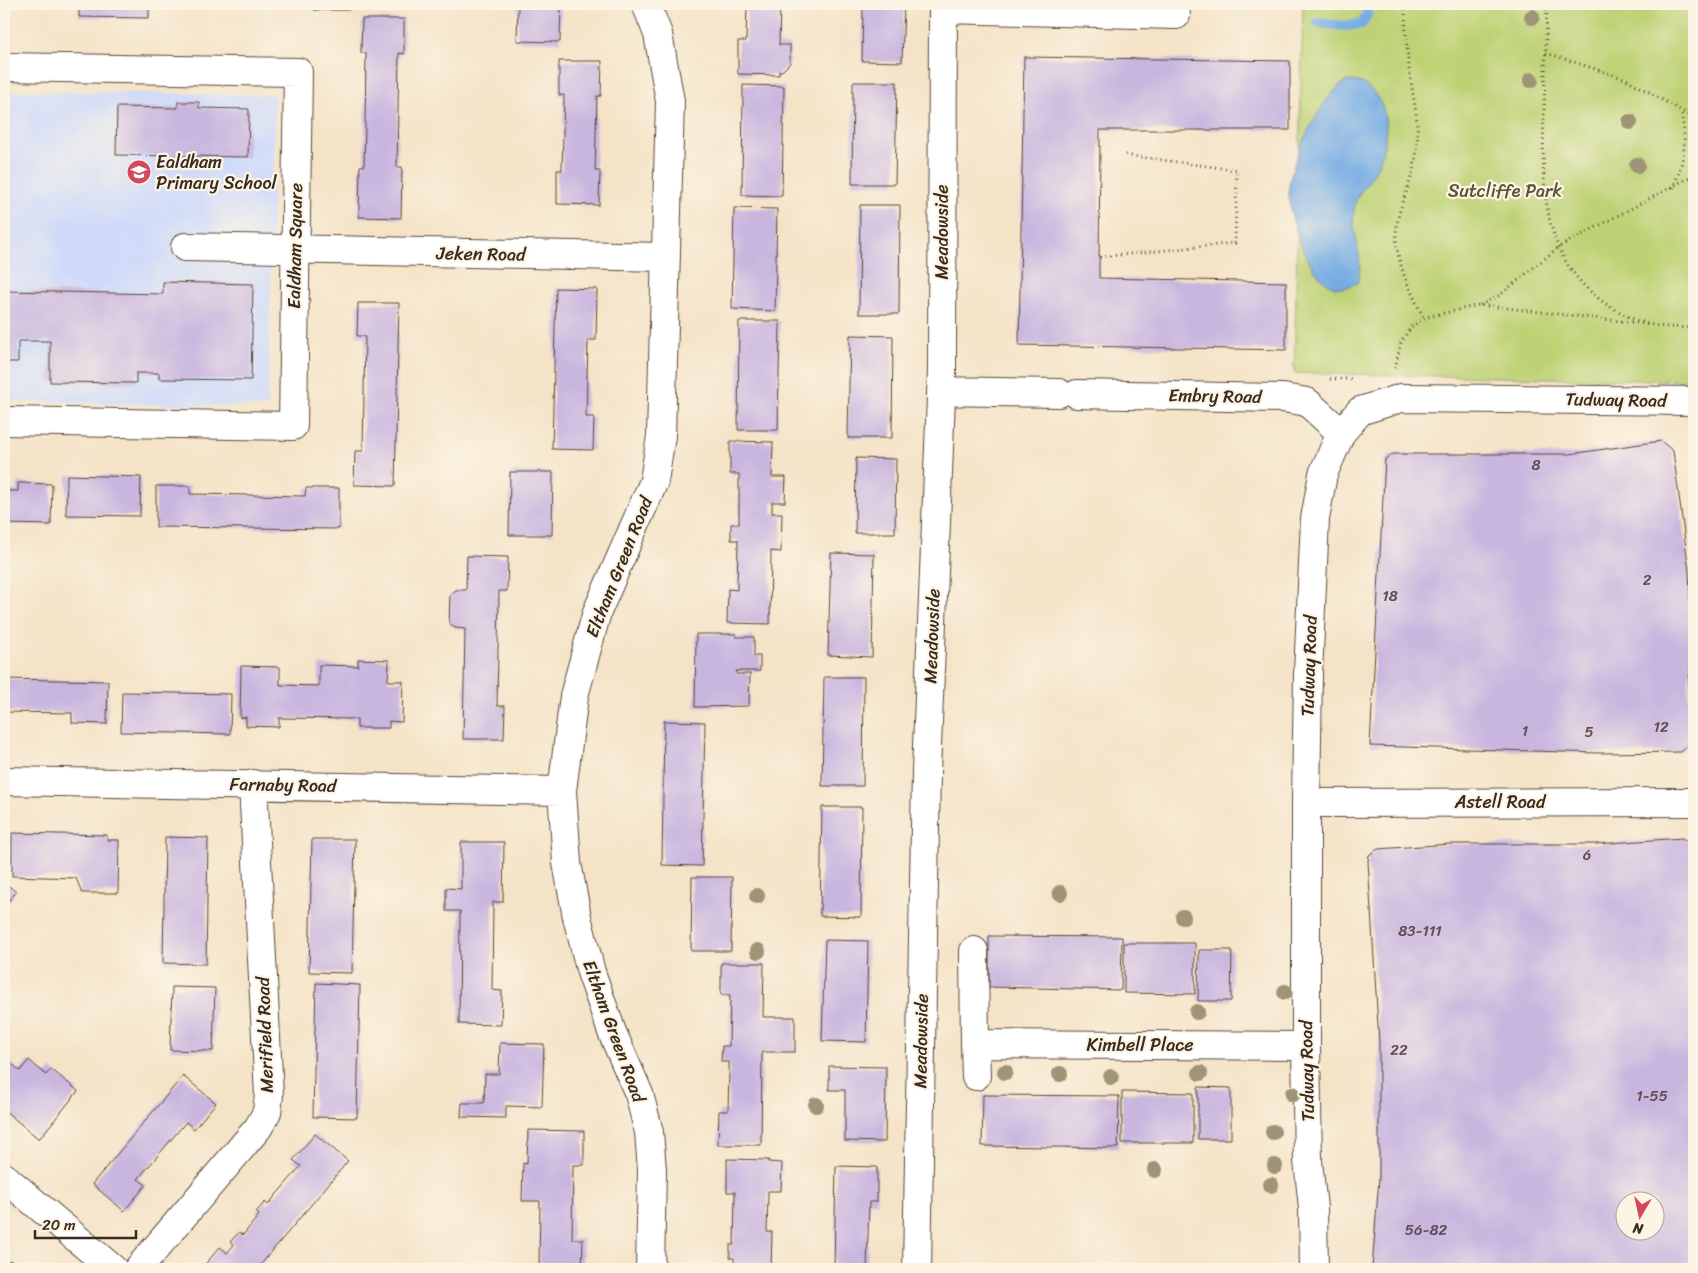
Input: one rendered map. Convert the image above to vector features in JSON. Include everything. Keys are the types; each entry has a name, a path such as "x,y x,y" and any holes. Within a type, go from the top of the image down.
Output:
{"street":[{"name":"Eltham Green Road","path":"646,4 658,34 670,101 661,436 654,481 597,612 574,696 562,791 567,862 590,972 612,1032 639,1094 649,1132 652,1170 650,1269"},
{"path":"943,6 1176,15"},
{"name":"Meadowside","path":"917,1269 926,772 941,391 943,6"},
{"name":"Ealdham Square","path":"4,67 298,72 293,426 4,421"},
{"name":"Jeken Road","path":"184,247 666,257"},
{"name":"Embry Road","path":"941,391 1283,398 1308,402 1341,433"},
{"name":"Tudway Road","path":"1314,1269 1313,1208 1308,1161 1306,1046 1306,803 1308,674 1315,519 1323,474 1341,433 1360,410 1400,398 1694,401"},
{"name":"Farnaby Road","path":"4,781 562,791"},
{"name":"Merifield Road","path":"138,1269 258,1128 267,1112 269,1095 253,784"},
{"name":"Astell Road","path":"1306,803 1694,802"},
{"path":"974,951 976,1076"},
{"name":"Kimbell Place","path":"975,1044 1306,1046"},
{"path":"4,1177 114,1269"}],"path":[{"path":"1405,4 1410,76 1417,112 1417,149 1410,185 1399,214 1394,239 1399,264 1424,319"},
{"path":"1547,4 1543,154 1549,217 1559,247 1572,270 1598,300 1617,311 1653,325"},
{"path":"1546,53 1626,79 1694,118"},
{"path":"1673,188 1682,167 1686,140 1681,112"},
{"path":"1100,257 1235,243 1237,170 1125,155"},
{"path":"1397,358 1401,342 1412,326 1424,319 1448,311 1478,305 1500,295 1559,247 1673,188 1694,175"},
{"path":"1478,305 1694,328"}],"shaded area":[{"name":"Ealdham Primary School","path":"4,91 275,95 268,407 4,401"}],"green space":[{"name":"Sutcliffe Park","path":"1303,4 1694,4 1694,381 1294,373"}],"water":[{"path":"1346,81 1364,84 1377,97 1385,114 1386,135 1378,165 1355,203 1354,228 1360,265 1357,283 1341,288 1325,281 1308,259 1291,213 1289,187 1295,161 1309,129 1327,100"}],"building":[{"path":"79,4 149,4 149,18 79,17"},
{"path":"166,4 201,4 201,8 166,8"},
{"path":"314,4 349,4 349,10 314,10"},
{"path":"518,4 561,4 560,42 517,41"},
{"path":"747,4 780,4 779,45 790,45 790,63 782,71 779,71 779,75 738,74 738,41 746,41"},
{"path":"863,4 904,4 902,62 862,61"},
{"path":"362,19 404,19 404,54 399,53 397,167 402,167 401,218 359,217 360,166 364,166 365,128 366,53 361,53"},
{"path":"1024,57 1290,61 1290,130 1100,130 1099,278 1286,282 1286,350 1019,345"},
{"path":"559,61 602,61 601,96 597,96 595,171 600,171 599,205 557,204 557,170 562,170 564,95 559,95"},
{"path":"853,82 897,82 895,184 852,184"},
{"path":"743,85 784,86 782,196 742,195"},
{"path":"178,102 199,102 199,108 249,109 248,157 116,155 117,107 178,108"},
{"path":"860,205 900,205 899,314 859,314"},
{"path":"734,208 777,209 775,311 732,309"},
{"path":"163,282 253,284 251,380 159,379 159,373 136,373 136,383 50,382 50,341 18,341 18,362 4,362 4,291 163,294"},
{"path":"556,288 597,289 596,340 588,340 586,417 594,417 593,450 552,449"},
{"path":"358,303 399,303 395,486 354,485 355,451 363,451 365,336 357,336"},
{"path":"739,321 780,321 778,430 738,430"},
{"path":"850,335 893,336 892,438 848,438"},
{"path":"730,441 773,442 772,477 786,477 785,502 772,502 772,513 782,513 781,552 771,551 770,624 727,623 728,589 737,590 738,540 731,540 731,524 739,524 739,474 730,474"},
{"path":"1661,441 1673,451 1689,571 1692,643 1688,692 1692,742 1681,752 1598,753 1370,746 1385,459 1393,454 1570,454"},
{"path":"856,458 896,459 895,533 855,533"},
{"path":"510,472 553,472 552,535 509,535"},
{"path":"67,475 141,477 140,516 66,515"},
{"path":"18,483 52,484 51,525 4,524 4,491 18,491"},
{"path":"156,486 190,486 190,494 305,496 306,488 339,488 339,529 156,527"},
{"path":"831,553 874,554 872,657 828,655"},
{"path":"467,556 508,557 507,591 499,591 497,706 505,706 504,739 463,739 465,629 455,628 449,623 450,595 456,590 466,590"},
{"path":"696,634 736,634 736,637 754,637 754,656 760,656 760,671 736,671 736,674 750,674 749,706 695,707"},
{"path":"358,659 389,660 388,681 403,681 402,722 389,721 389,728 357,728 357,719 279,718 279,727 246,726 246,717 240,718 241,666 280,667 280,685 319,686 319,665 358,666"},
{"path":"824,677 864,677 863,786 822,786"},
{"path":"4,679 108,681 107,724 72,723 72,713 4,712"},
{"path":"122,692 231,694 230,734 121,732"},
{"path":"664,721 705,722 702,866 662,865"},
{"path":"822,807 862,807 861,917 820,916"},
{"path":"12,833 107,835 107,840 119,840 118,893 82,893 76,878 12,876"},
{"path":"165,837 208,838 206,964 163,963"},
{"path":"1682,838 1691,843 1694,867 1694,1269 1372,1269 1379,1178 1379,1042 1369,855 1378,849 1450,844 1596,844"},
{"path":"312,839 355,839 352,973 309,972"},
{"path":"461,842 504,842 503,902 493,902 492,990 502,991 501,1025 459,1024 460,911 446,911 446,888 461,889"},
{"path":"692,877 732,877 731,951 691,951"},
{"path":"4,882 16,892 4,907"},
{"path":"989,936 1122,937 1121,990 989,987"},
{"path":"825,940 868,941 866,1042 822,1041"},
{"path":"1124,943 1195,943 1195,994 1124,993"},
{"path":"1199,950 1232,950 1231,1001 1198,1001"},
{"path":"721,963 764,963 763,1017 795,1017 795,1052 762,1052 761,1145 718,1145 719,1111 728,1111 729,1073 729,1062 721,1062 722,1046 729,1046 730,995 721,995"},
{"path":"316,983 360,985 357,1118 313,1117"},
{"path":"172,987 215,988 213,1051 170,1050"},
{"path":"500,1043 544,1044 542,1107 506,1106 506,1118 461,1117 462,1103 484,1103 485,1074 499,1074"},
{"path":"4,1057 20,1071 29,1060 46,1075 51,1069 78,1091 39,1139 4,1110"},
{"path":"829,1066 886,1067 885,1142 845,1141 845,1090 829,1090"},
{"path":"183,1076 216,1103 194,1129 186,1122 138,1179 146,1185 124,1211 92,1184"},
{"path":"1198,1087 1231,1088 1231,1139 1198,1139"},
{"path":"1122,1092 1193,1093 1193,1143 1122,1143"},
{"path":"983,1095 1119,1096 1118,1148 982,1146"},
{"path":"528,1130 584,1131 584,1165 573,1165 572,1239 583,1239 582,1269 539,1269 540,1201 522,1201 523,1163 527,1164"},
{"path":"315,1134 348,1161 257,1269 201,1269 220,1247 227,1253 234,1245 230,1242 239,1232 243,1235 259,1215 256,1212 265,1202 268,1205 301,1166 293,1160"},
{"path":"727,1159 769,1160 768,1162 782,1163 781,1191 768,1191 767,1232 772,1232 771,1269 734,1269 734,1258 730,1258 730,1245 734,1245 735,1192 727,1192"},
{"path":"836,1166 877,1167 877,1202 869,1202 867,1269 834,1269"},
{"path":"10,1260 20,1269 4,1269"}],"waterway":[{"path":"1318,23 1345,26 1362,24 1367,15 1367,4"}],"place":[{"name":"Ealdham Primary School","path":"139,172"}]}
